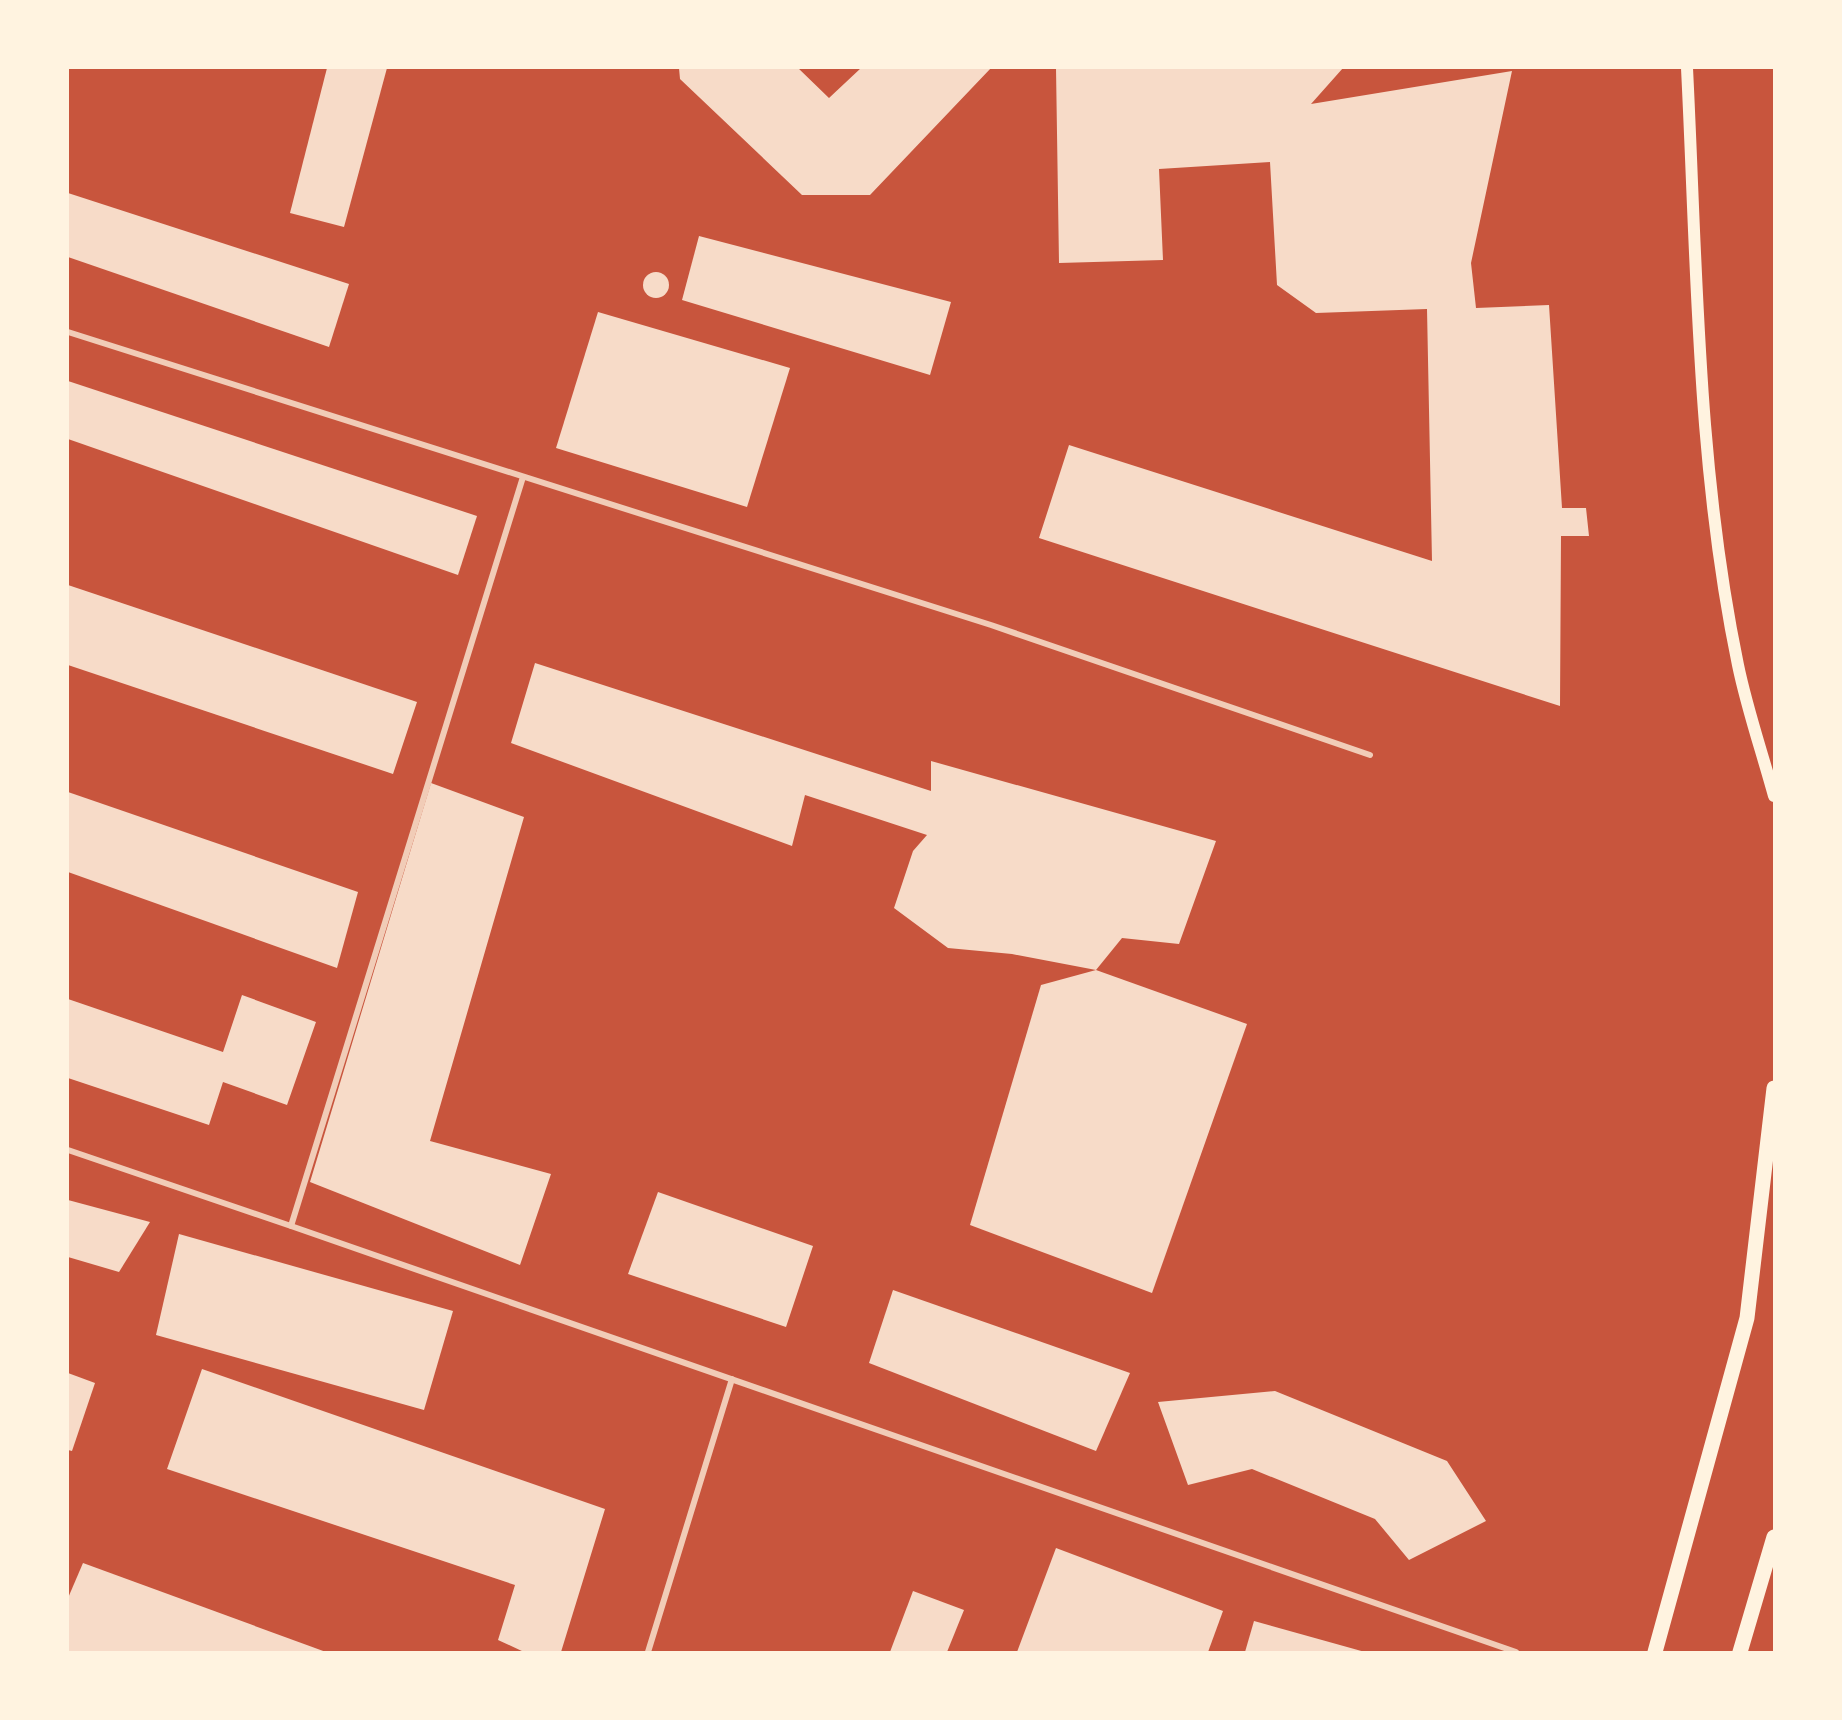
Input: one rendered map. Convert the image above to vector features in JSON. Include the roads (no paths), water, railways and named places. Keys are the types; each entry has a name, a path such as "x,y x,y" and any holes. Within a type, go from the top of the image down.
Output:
{"main road":[{"path":"1687,68 1705,440 1719,556 1738,666 1774,796"},
{"path":"1655,1653 1747,1318 1774,1088"},
{"path":"1740,1653 1774,1537"}],"street":[{"path":"68,332 991,625 1370,755"},
{"path":"291,1226 523,477"},
{"path":"68,1150 1516,1653"},
{"path":"648,1653 732,1379"}]}
